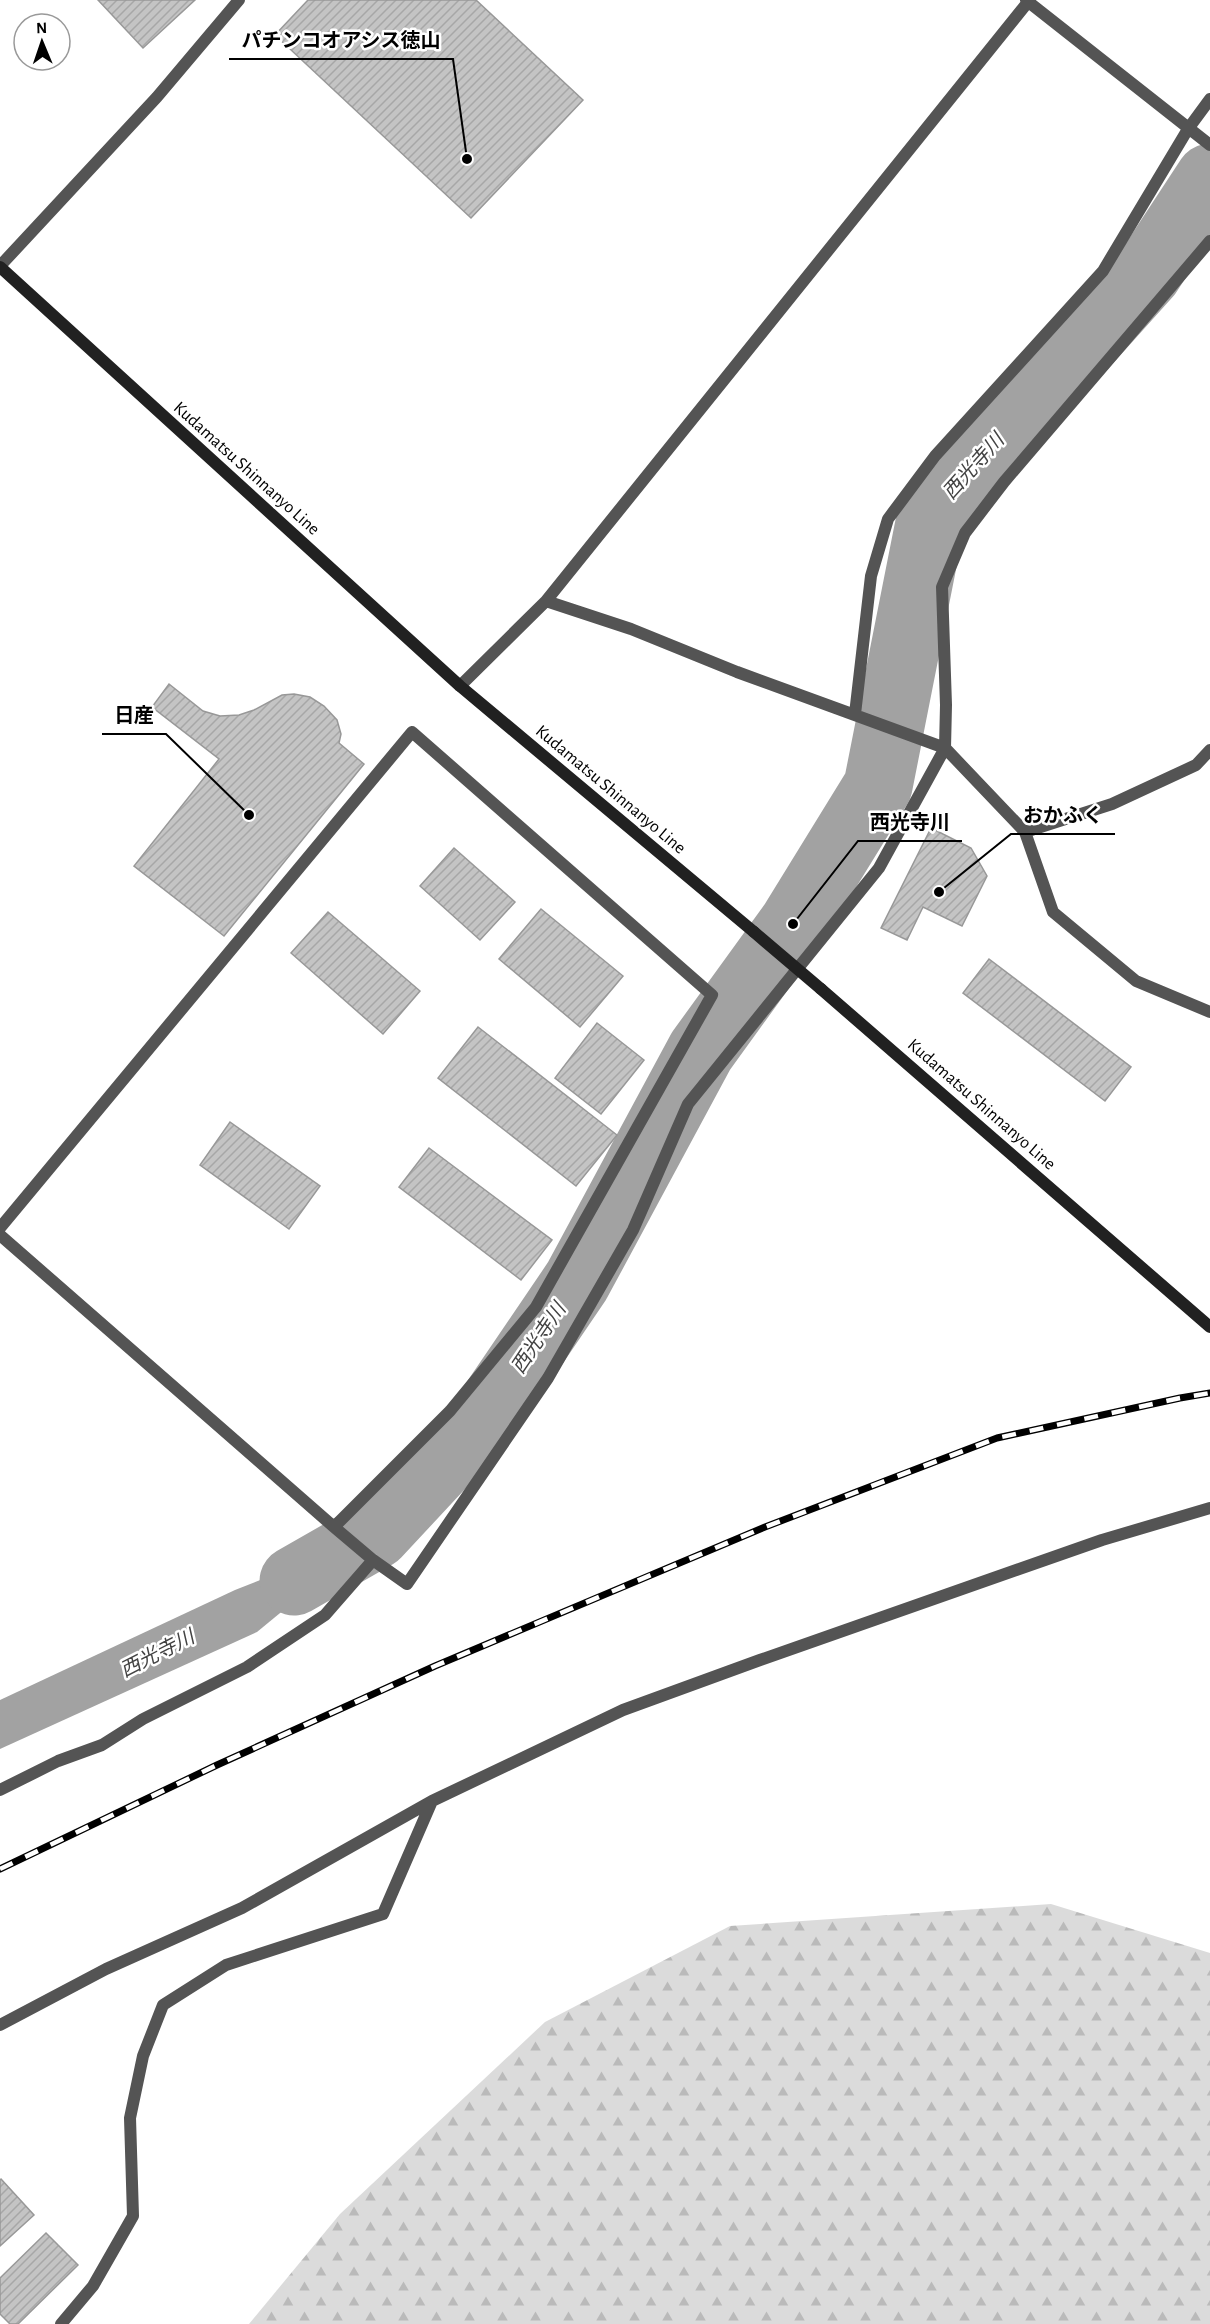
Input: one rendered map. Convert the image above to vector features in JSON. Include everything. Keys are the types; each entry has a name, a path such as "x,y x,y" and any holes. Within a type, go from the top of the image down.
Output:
{"main road":[{"name":"Kudamatsu Shinnanyo Line","path":"0,267 460,686 821,989 1210,1327"}],"street":[{"path":"0,267 157,97 239,0"},
{"path":"460,686 546,601 1027,1 1210,145"},
{"path":"855,714 871,576 888,519 935,456 1103,271 1188,129 1210,99"},
{"path":"0,1234 334,1527 407,1584 548,1378 633,1230 688,1104 879,868 945,748 946,705 942,587 964,533 1004,482 1210,241"},
{"path":"546,601 631,629 737,672 945,748 1024,832 1053,912 1136,981 1210,1012"},
{"path":"0,1228 412,732 712,995 536,1307 450,1411 334,1527"},
{"path":"1024,832 1112,804 1196,765 1210,750"},
{"path":"0,2025 106,1969 242,1908 432,1801 623,1710 1102,1540 1210,1508"},
{"path":"0,1790 58,1761 102,1745 143,1719 247,1667 325,1615 374,1560"},
{"path":"61,2324 93,2286 133,2216 130,2118 143,2056 163,2005 226,1965 383,1914 432,1801"}],"green space":[{"path":"1051,1904 1210,1953 1210,2324 249,2324 340,2214 545,2022 730,1926"}],"water":[{"path":"376,1534 257,1632 0,1749 0,1700 235,1590"}],"building":[{"path":"98,0 195,0 143,48"},
{"path":"308,0 476,0 583,100 471,218 275,35"},
{"path":"169,684 203,711 220,716 239,715 254,710 282,695 294,694 310,697 324,706 337,720 341,734 339,743 364,764 224,936 134,866 219,759 152,707"},
{"path":"931,828 971,848 987,876 962,926 923,907 907,940 881,928"},
{"path":"454,848 515,902 480,940 420,886"},
{"path":"541,909 623,976 580,1027 499,959"},
{"path":"328,912 420,991 383,1034 291,953"},
{"path":"989,959 1131,1067 1105,1101 963,993"},
{"path":"597,1023 644,1060 601,1114 555,1078"},
{"path":"478,1027 617,1135 576,1186 438,1078"},
{"path":"230,1122 320,1186 289,1229 200,1165"},
{"path":"429,1148 552,1240 521,1280 399,1187"},
{"path":"0,2180 34,2215 0,2246"},
{"path":"46,2233 78,2265 18,2324 10,2324 0,2314 0,2278"}],"waterway":[{"name":"西光寺川","path":"294,1581 376,1534 484,1418 577,1281 701,1051 793,924 878,786 932,513 1147,274 1210,178"}],"railway":[{"path":"0,1869 217,1765 435,1666 765,1527 997,1438 1210,1393"}],"place":[{"name":"パチンコオアシス徳山","path":"467,159"},
{"name":"日産","path":"249,815"},
{"name":"おかふく","path":"939,892"},
{"name":"西光寺川","path":"793,924"}]}
